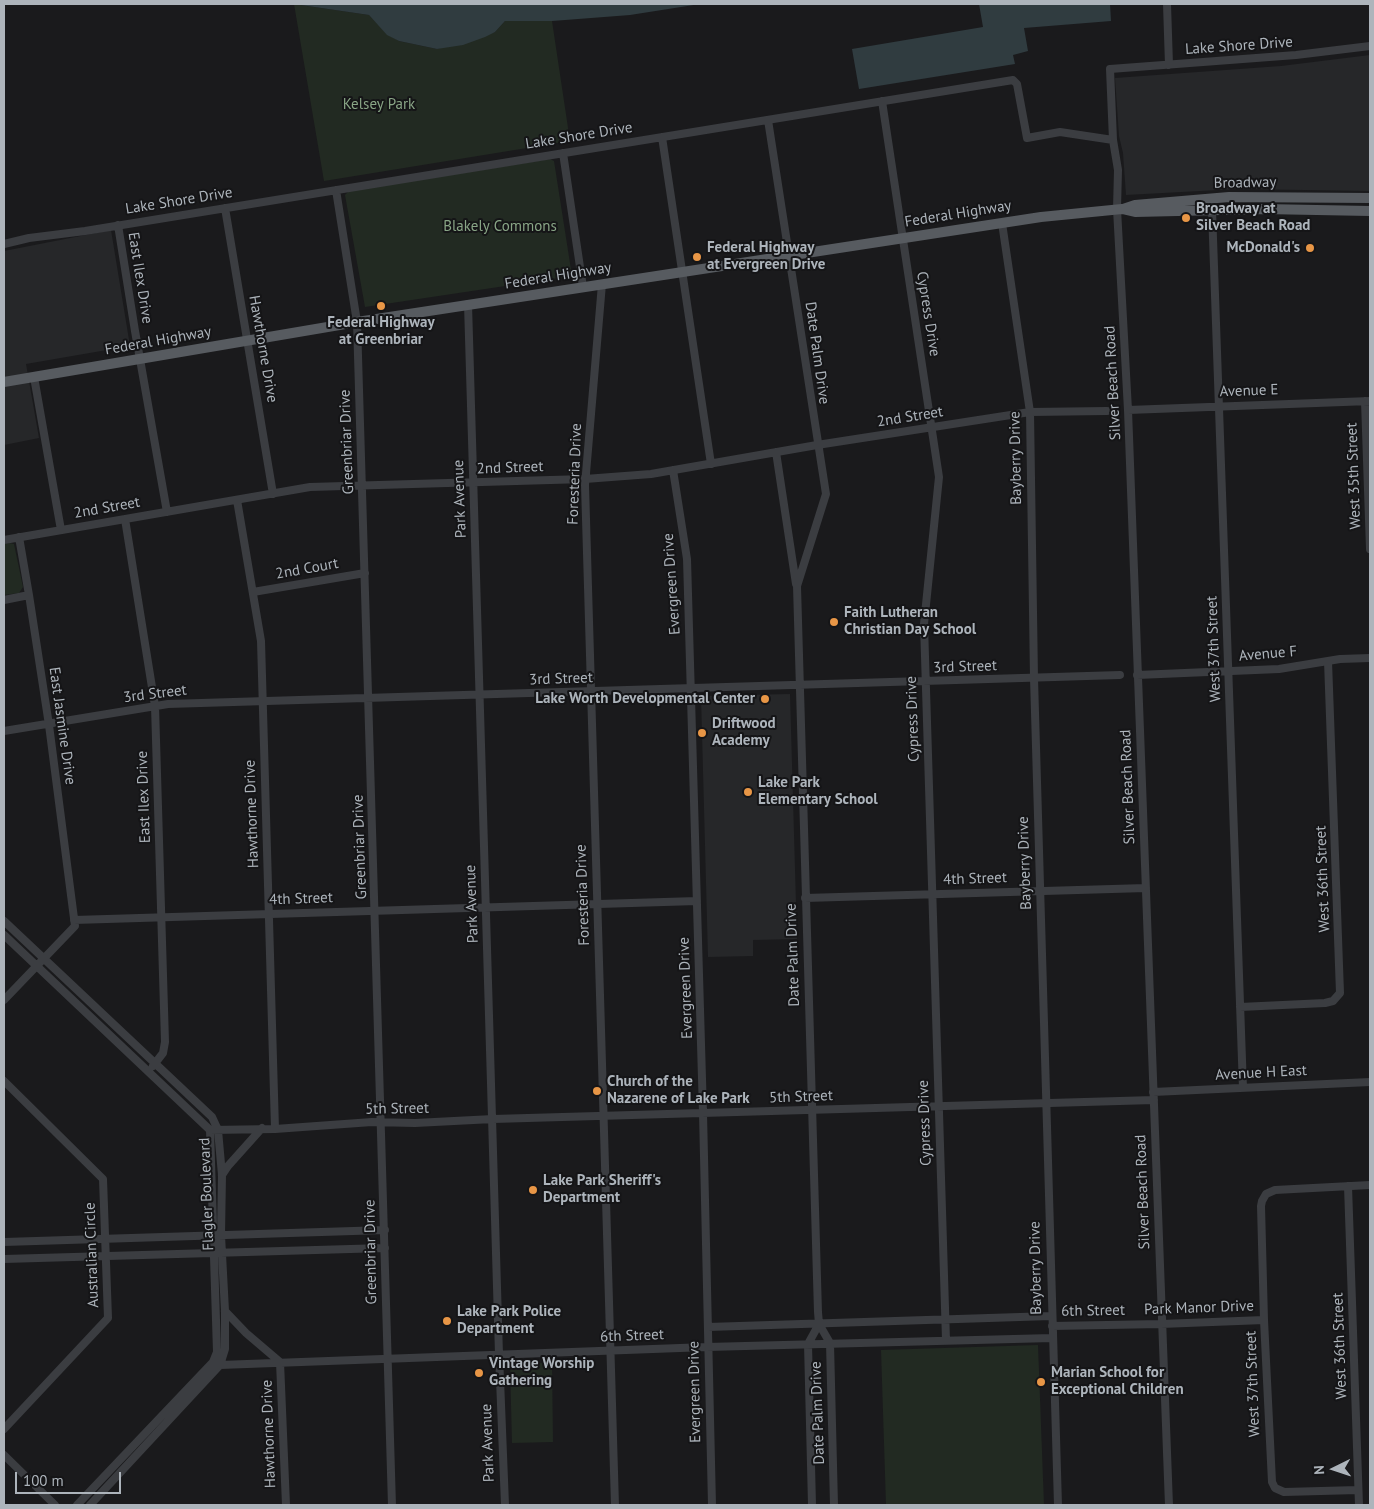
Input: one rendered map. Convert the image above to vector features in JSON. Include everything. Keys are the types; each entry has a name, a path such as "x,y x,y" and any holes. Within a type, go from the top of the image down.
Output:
{"main road":[{"name":"Broadway","path":"1120,209 1135,204 1229,197 1370,198"},
{"path":"1263,209 1270,204 1326,204 1333,198"},
{"name":"Federal Highway","path":"4,382 468,304 1002,223 1120,209"},
{"name":"Broadway","path":"1120,209 1135,212 1263,209 1370,211"}],"street":[{"path":"1167,4 1169,65"},
{"name":"Lake Shore Drive","path":"1110,69 1296,55 1370,46"},
{"name":"Silver Beach Road","path":"1110,69 1113,140 1118,170 1120,209 1168,1505"},
{"name":"Lake Shore Drive","path":"4,244 29,238 1013,80 1017,84 1027,138 1060,132 1113,140"},
{"name":"Cypress Drive","path":"882,101 939,477 924,624 946,1340"},
{"name":"Date Palm Drive","path":"768,120 826,494 797,586"},
{"path":"662,137 711,464"},
{"path":"563,153 583,287"},
{"name":"Greenbriar Drive","path":"336,190 358,322 392,1505"},
{"name":"Hawthorne Drive","path":"225,208 273,494"},
{"name":"West 37th Street","path":"1212,210 1243,1088"},
{"name":"Bayberry Drive","path":"1002,223 1030,412 1034,678 1051,1316 1058,1505"},
{"name":"East Ilex Drive","path":"118,225 167,512"},
{"name":"Foresteria Drive","path":"602,284 585,479 615,1505"},
{"name":"Park Avenue","path":"468,304 504,1504"},
{"path":"34,377 60,530"},
{"name":"Avenue E","path":"1128,410 1368,401"},
{"name":"West 35th Street","path":"1368,401 1370,549"},
{"name":"2nd Street","path":"4,540 310,487 585,479 651,474 817,445 1030,412 1107,411"},
{"name":"Date Palm Drive","path":"776,452 797,586 811,1110 819,1324 830,1343 834,1505"},
{"name":"Evergreen Drive","path":"673,470 687,559 712,1505"},
{"name":"Hawthorne Drive","path":"237,500 261,641 276,1129"},
{"name":"East Ilex Drive","path":"125,519 155,706 165,1042 163,1053 148,1071"},
{"name":"East Jasmine Drive","path":"18,537 49,724 74,920"},
{"name":"2nd Court","path":"253,592 365,573"},
{"path":"4,600 29,595"},
{"name":"Avenue F","path":"1138,674 1278,669 1328,661 1370,658"},
{"name":"West 36th Street","path":"1240,1007 1325,1003 1333,1001 1340,993 1328,661"},
{"name":"3rd Street","path":"4,731 168,704 1120,675"},
{"name":"4th Street","path":"805,898 1146,888"},
{"name":"4th Street","path":"74,920 697,901"},
{"path":"4,1000 75,926 74,920"},
{"name":"Flagler Boulevard","path":"4,921 212,1117 222,1175 218,1235"},
{"name":"Flagler Boulevard","path":"4,935 36,967 214,1130 218,1235 217,1363"},
{"name":"Australian Circle","path":"4,1081 104,1179 104,1238 108,1318 4,1429"},
{"name":"Avenue H East","path":"1154,1096 1243,1088 1370,1082"},
{"name":"5th Street","path":"214,1130 276,1129 372,1122 416,1123 493,1119 1046,1103 1154,1096"},
{"path":"222,1175 262,1128"},
{"path":"1348,1186 1370,1185"},
{"name":"West 37th Street","path":"1348,1186 1275,1190 1266,1194 1261,1206 1264,1320 1272,1482 1275,1488 1284,1492 1358,1490"},
{"name":"West 36th Street","path":"1348,1186 1359,1505"},
{"path":"4,1242 385,1230"},
{"path":"4,1259 386,1248"},
{"name":"Flagler Boulevard","path":"217,1363 225,1349 225,1311 218,1253"},
{"path":"225,1311 246,1333 280,1362"},
{"name":"6th Street","path":"708,1327 1051,1316"},
{"name":"Park Manor Drive","path":"1136,1324 1264,1320"},
{"name":"Date Palm Drive","path":"812,1505 808,1344 819,1324"},
{"name":"6th Street","path":"1052,1326 1136,1324"},
{"name":"6th Street","path":"217,1363 830,1343 1052,1338"},
{"name":"Hawthorne Drive","path":"280,1362 286,1505"},
{"path":"77,1505 217,1363"},
{"path":"90,1505 217,1363"},
{"path":"4,1455 55,1505"}],"shaded area":[{"path":"294,4 700,4 630,15 552,21 505,21 495,32 485,37 463,45 437,49 399,41 387,35 369,15"},
{"path":"979,4 1110,4 1111,21 1024,28 1028,51 1013,55 1015,64 859,89 852,49 983,27"},
{"path":"1370,55 1370,191 1237,189 1126,195 1115,78 1281,66"},
{"path":"111,230 130,346 26,364 39,438 4,445 4,251"},
{"name":"Lake Park Elementary School","path":"790,694 797,939 753,940 753,956 708,957 701,696"}],"green space":[{"name":"Kelsey Park","path":"294,4 369,15 387,34 399,41 437,49 495,32 505,21 552,21 570,141 324,181"},
{"name":"Blakely Commons","path":"550,159 554,161 572,276 365,307 345,195 349,191"},
{"path":"4,544 14,544 23,587 19,593 4,595"},
{"path":"1038,1345 1044,1505 886,1505 881,1350"},
{"path":"552,1362 553,1442 512,1443 510,1365"}],"place":[{"name":"Broadway at Silver Beach Road","path":"1186,218"},
{"name":"McDonald's","path":"1310,248"},
{"name":"Federal Highway at Evergreen Drive","path":"697,257"},
{"name":"Federal Highway at Greenbriar","path":"381,306"},
{"name":"Faith Lutheran Christian Day School","path":"834,622"},
{"name":"Lake Worth Developmental Center","path":"765,699"},
{"name":"Driftwood Academy","path":"702,733"},
{"name":"Lake Park Elementary School","path":"748,792"},
{"name":"Church of the Nazarene of Lake Park","path":"597,1091"},
{"name":"Lake Park Sheriff's Department","path":"533,1190"},
{"name":"Lake Park Police Department","path":"447,1321"},
{"name":"Vintage Worship Gathering","path":"479,1373"},
{"name":"Marian School for Exceptional Children","path":"1041,1382"}]}
